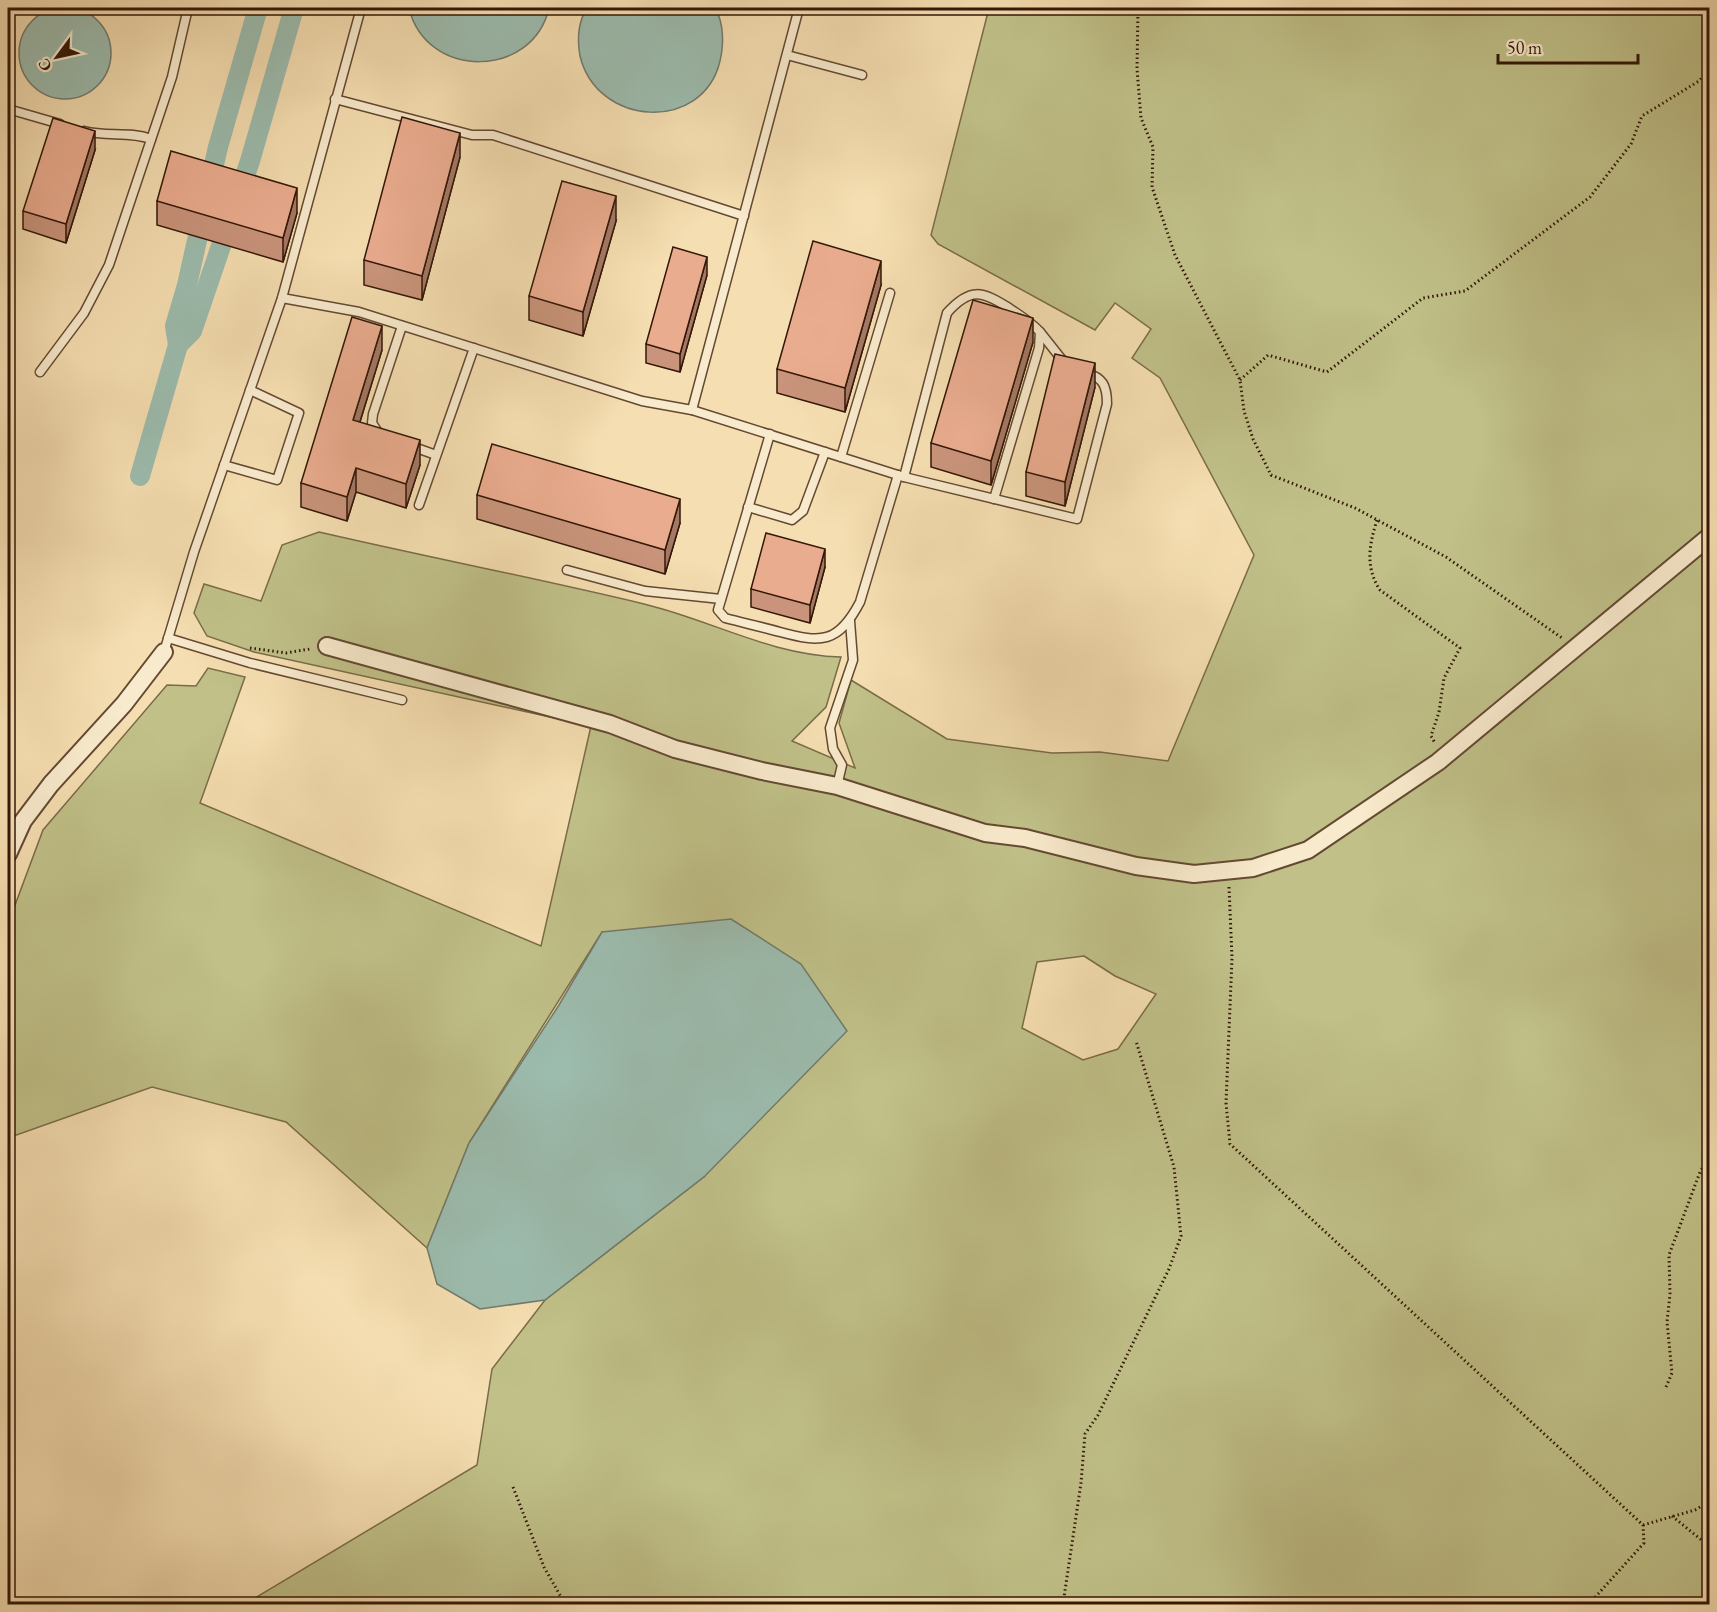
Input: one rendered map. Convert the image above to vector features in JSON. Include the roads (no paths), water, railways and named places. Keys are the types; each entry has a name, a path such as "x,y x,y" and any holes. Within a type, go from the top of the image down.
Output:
{"street":[{"path":"327,646 610,724 675,749 762,771 837,786 985,833 1025,838 1136,866 1194,874 1254,868 1308,850 1443,757 1710,536"},
{"path":"8,854 23,821 51,784 124,704 166,645"}],"lane":[{"path":"40,372 84,314 110,265 172,77 189,8"},
{"path":"361,8 282,298 194,552 166,645 237,659 402,700"},
{"path":"692,410 799,8"},
{"path":"786,55 862,75"},
{"path":"335,99 472,135 493,135 744,216"},
{"path":"8,110 100,135 140,135 151,139"},
{"path":"842,457 890,293"},
{"path":"282,298 359,312 642,401 692,410 770,434 901,476 1077,519 1107,404 1107,389 1096,375 1073,368 1057,357 1031,322 987,294 971,294 959,300 947,313 901,476 860,602 850,621 837,633 814,641 725,618 718,610 770,434"},
{"path":"390,439 379,435 372,423 402,326"},
{"path":"994,499 1039,348 1040,332"},
{"path":"419,505 474,348"},
{"path":"224,465 277,480 298,412 250,390"},
{"path":"402,443 435,455"},
{"path":"748,507 792,520 803,511 825,452"},
{"path":"567,570 645,591 722,599"},
{"path":"837,786 842,765 833,748 830,728 853,660 850,621"}],"waterway":[{"path":"140,476 178,345 175,326 187,285 218,147 258,8"},
{"path":"178,345 192,331 250,161 294,8"}]}
